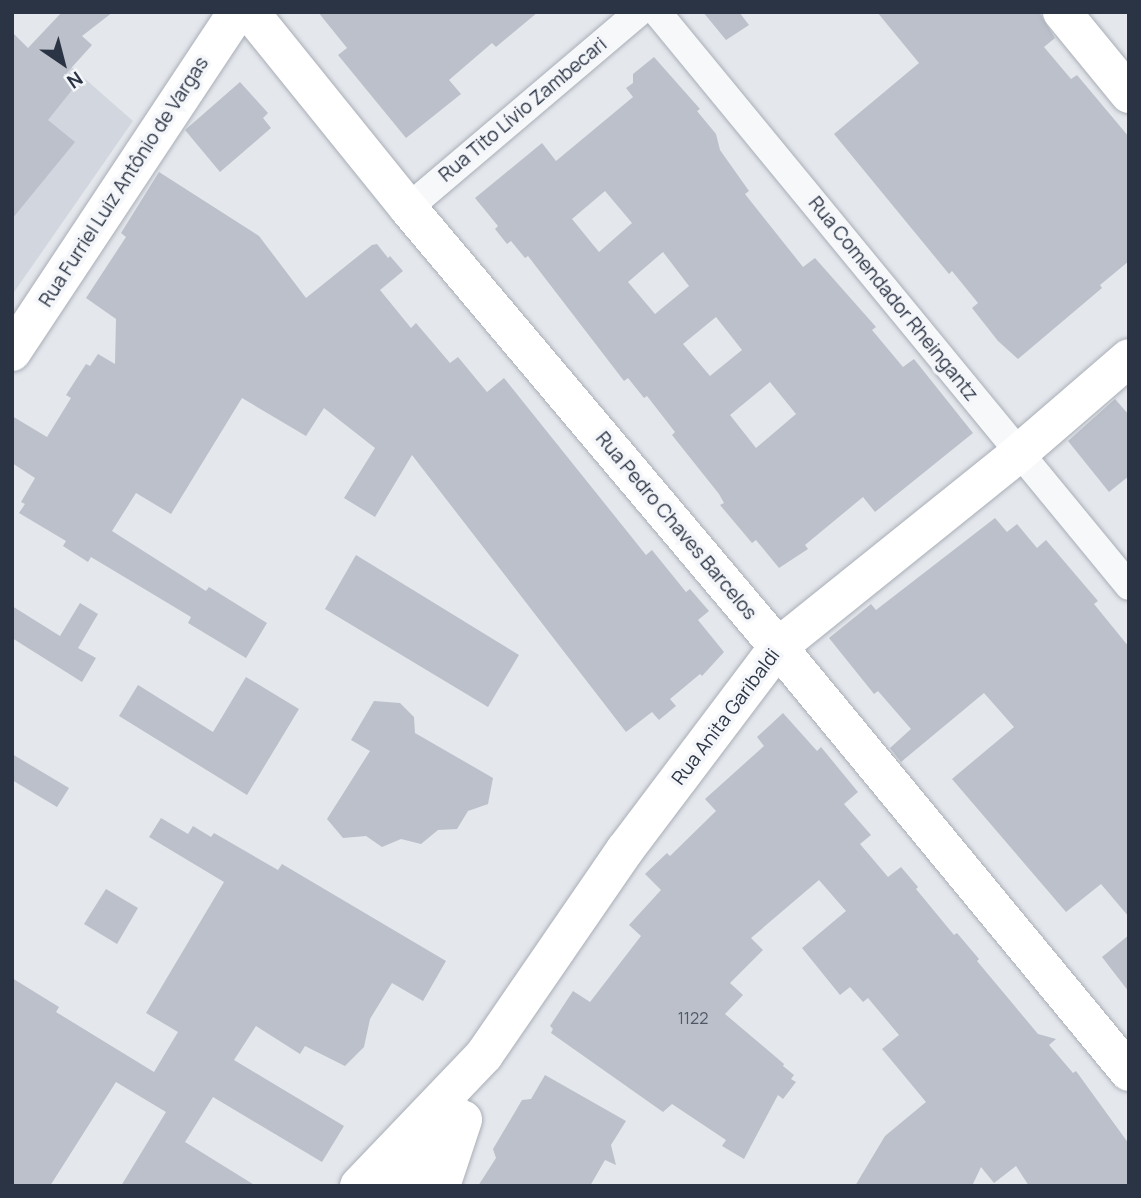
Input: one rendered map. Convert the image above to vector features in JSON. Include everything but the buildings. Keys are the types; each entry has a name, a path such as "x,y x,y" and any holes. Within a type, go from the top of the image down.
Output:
{"street":[{"name":"Rua Furriel Luiz Antônio de Vargas","path":"12,352 237,12"},
{"name":"Rua Pedro Chaves Barcelos","path":"250,12 408,208 778,647 1129,1072"},
{"name":"Rua Tito Lívio Zambecari","path":"408,208 639,12"},
{"name":"Rua Comendador Rheingantz","path":"657,12 1129,586"},
{"path":"1062,12 1129,94"},
{"name":"Rua Anita Garibaldi","path":"359,1186 484,1055 625,850 778,647 1020,453 1129,358"},
{"name":"Rua Anita Garibaldi","path":"441,1186 484,1055"},
{"path":"405,1186 484,1055"}],"shaded area":[{"path":"43,42 133,121 12,295 12,74"}]}
